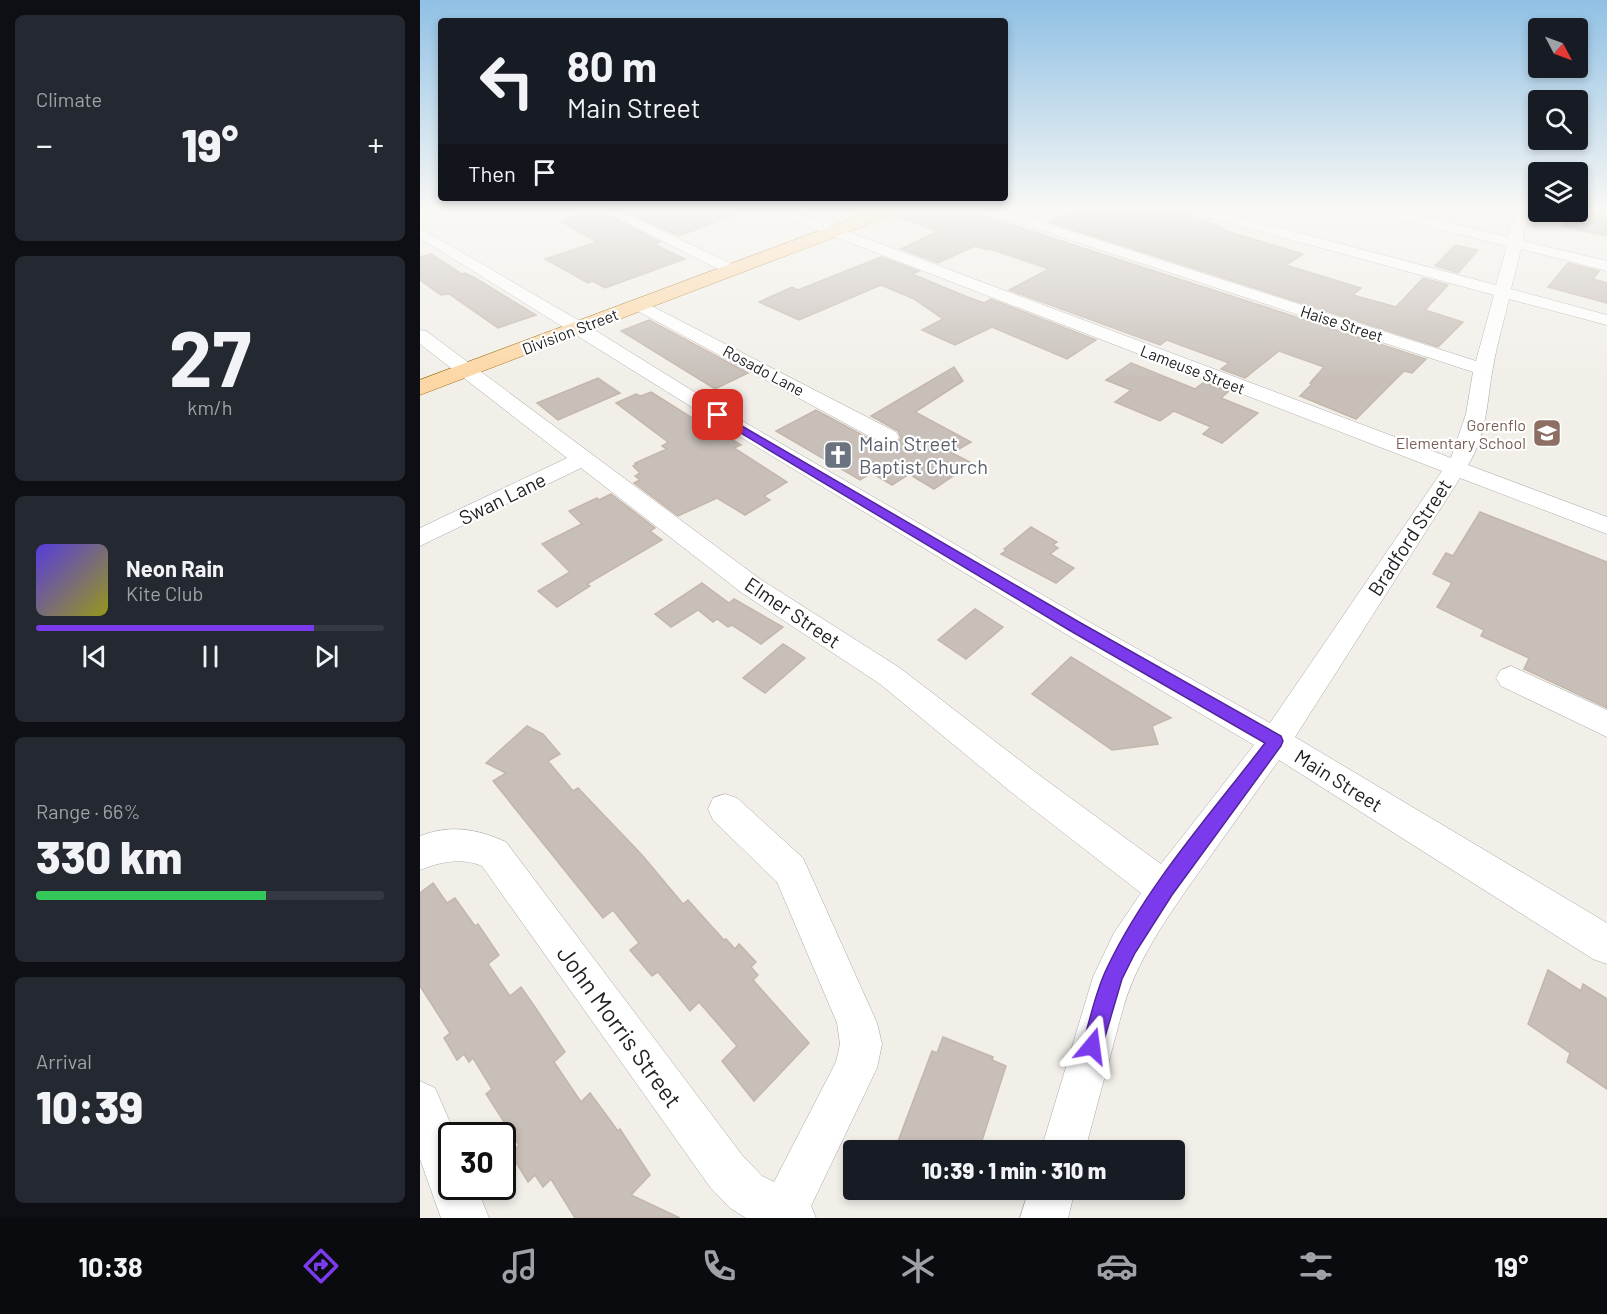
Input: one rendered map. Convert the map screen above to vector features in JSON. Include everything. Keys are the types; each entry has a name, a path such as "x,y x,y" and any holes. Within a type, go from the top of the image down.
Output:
{"main road":[{"name":"Division Street","path":"420,388 738,268"}],"street":[{"name":"Main Street","path":"479,268 718,415 1074,626 1275,741 1607,945"},
{"path":"727,268 732,270"},
{"name":"Lameuse Street","path":"930,268 1607,526"},
{"name":"Haise Street","path":"1171,268 1483,369"},
{"path":"1411,268 1607,320"},
{"name":"Bradford Street","path":"1066,1140 1113,977 1128,947 1165,889 1275,741 1455,468 1468,442 1483,380 1483,369 1509,268"},
{"name":"Rosado Lane","path":"640,305 888,437"},
{"name":"Elmer Street","path":"420,335 751,586 890,676 1023,782 1165,889"},
{"name":"Swan Lane","path":"420,538 584,458"},
{"path":"1510,678 1607,724"},
{"path":"725,808 790,870 857,1023 861,1044 856,1068 785,1216"},
{"name":"John Morris Street","path":"433,849 465,844 494,854 726,1171 746,1192 785,1216"},
{"path":"420,1103 438,1147"},
{"path":"458,1200 465,1218"},
{"path":"1044,1218 1049,1200"}],"building":[{"path":"420,268 452,268 475,278 536,315 498,328 449,294 441,295 420,280"},
{"path":"561,268 661,268 605,288 593,281 588,283"},
{"path":"854,268 910,268 919,271 912,274 965,296 984,303 991,299 1096,340 1067,359 992,327 955,345 922,330 943,319 914,299 881,285 799,320 759,302 792,287 798,290"},
{"path":"1046,268 1145,268 1426,359 1412,373 1404,371 1356,419 1300,396 1324,367 1279,351 1245,378 1221,369 1229,363 1167,340 1160,345 1009,290 1049,269"},
{"path":"1192,268 1295,268 1361,288 1353,295 1396,307 1423,278 1448,285 1425,310 1463,322 1438,347"},
{"path":"1441,268 1462,268 1458,273"},
{"path":"1564,268 1587,268 1599,271 1593,279 1607,283 1607,303 1548,287"},
{"path":"649,320 748,373 715,389 621,331"},
{"path":"1131,363 1195,389 1204,382 1229,391 1221,398 1258,413 1222,443 1203,434 1211,427 1174,411 1160,421 1115,402 1131,390 1106,380"},
{"path":"954,367 963,381 915,412 971,442 952,453 972,463 934,489 909,474 892,485 872,473 860,480 776,431 816,410 879,444 896,444 901,438 898,431 871,416"},
{"path":"598,378 620,393 558,420 537,403"},
{"path":"651,392 708,428 711,427 741,445 734,448 787,482 764,496 770,500 745,515 717,498 678,516 634,483 640,480 635,476 640,473 633,466 637,464 635,463 667,449 662,446 668,442 616,403 636,394 641,396"},
{"path":"611,494 655,528 650,531 662,540 587,584 590,586 557,607 538,591 570,572 542,544 582,524 569,511"},
{"path":"1480,512 1607,562 1607,708 1524,669 1529,658 1481,636 1484,630 1437,607 1452,583 1433,574 1446,553 1453,556"},
{"path":"1031,527 1057,542 1053,545 1058,548 1050,554 1074,568 1056,583 1001,554"},
{"path":"702,583 729,603 734,599 783,627 761,644 732,625 728,627 717,619 713,622 698,610 671,627 655,614"},
{"path":"975,609 1003,627 966,659 938,640"},
{"path":"783,644 805,658 765,693 743,678"},
{"path":"1071,657 1171,718 1152,726 1158,744 1112,750 1032,694"},
{"path":"527,726 543,734 560,754 548,761 573,791 578,788 642,855 683,904 688,900 724,940 726,939 735,949 739,944 756,962 751,967 758,975 753,980 809,1043 754,1101 722,1061 737,1046 699,1002 690,1011 658,972 652,976 630,950 639,943 613,910 603,918 493,781 506,773 486,763"},
{"path":"433,883 447,903 455,898 475,926 478,924 499,955 488,964 510,996 521,987 535,1007 565,1052 554,1062 581,1102 590,1093 618,1131 620,1129 650,1175 631,1195 680,1218 575,1218 551,1179 543,1187 535,1175 528,1182 516,1162 516,1148 519,1145 516,1140 516,1122 504,1122 486,1094 492,1089 473,1058 469,1062 464,1054 457,1060 444,1038 450,1033 420,986 420,893"},
{"path":"1548,970 1581,991 1583,984 1607,999 1607,1089 1567,1062 1570,1053 1528,1024"},
{"path":"943,1037 993,1057 992,1060 1006,1066 982,1140 899,1140 932,1051 937,1053"}],"place":[{"name":"Gorenflo Elementary School","path":"1547,433"},
{"name":"Main Street Baptist Church","path":"838,455"}],"route":[{"path":"718,415 1074,626 1275,741 1165,889 1128,947 1113,977 1092,1046"}]}
